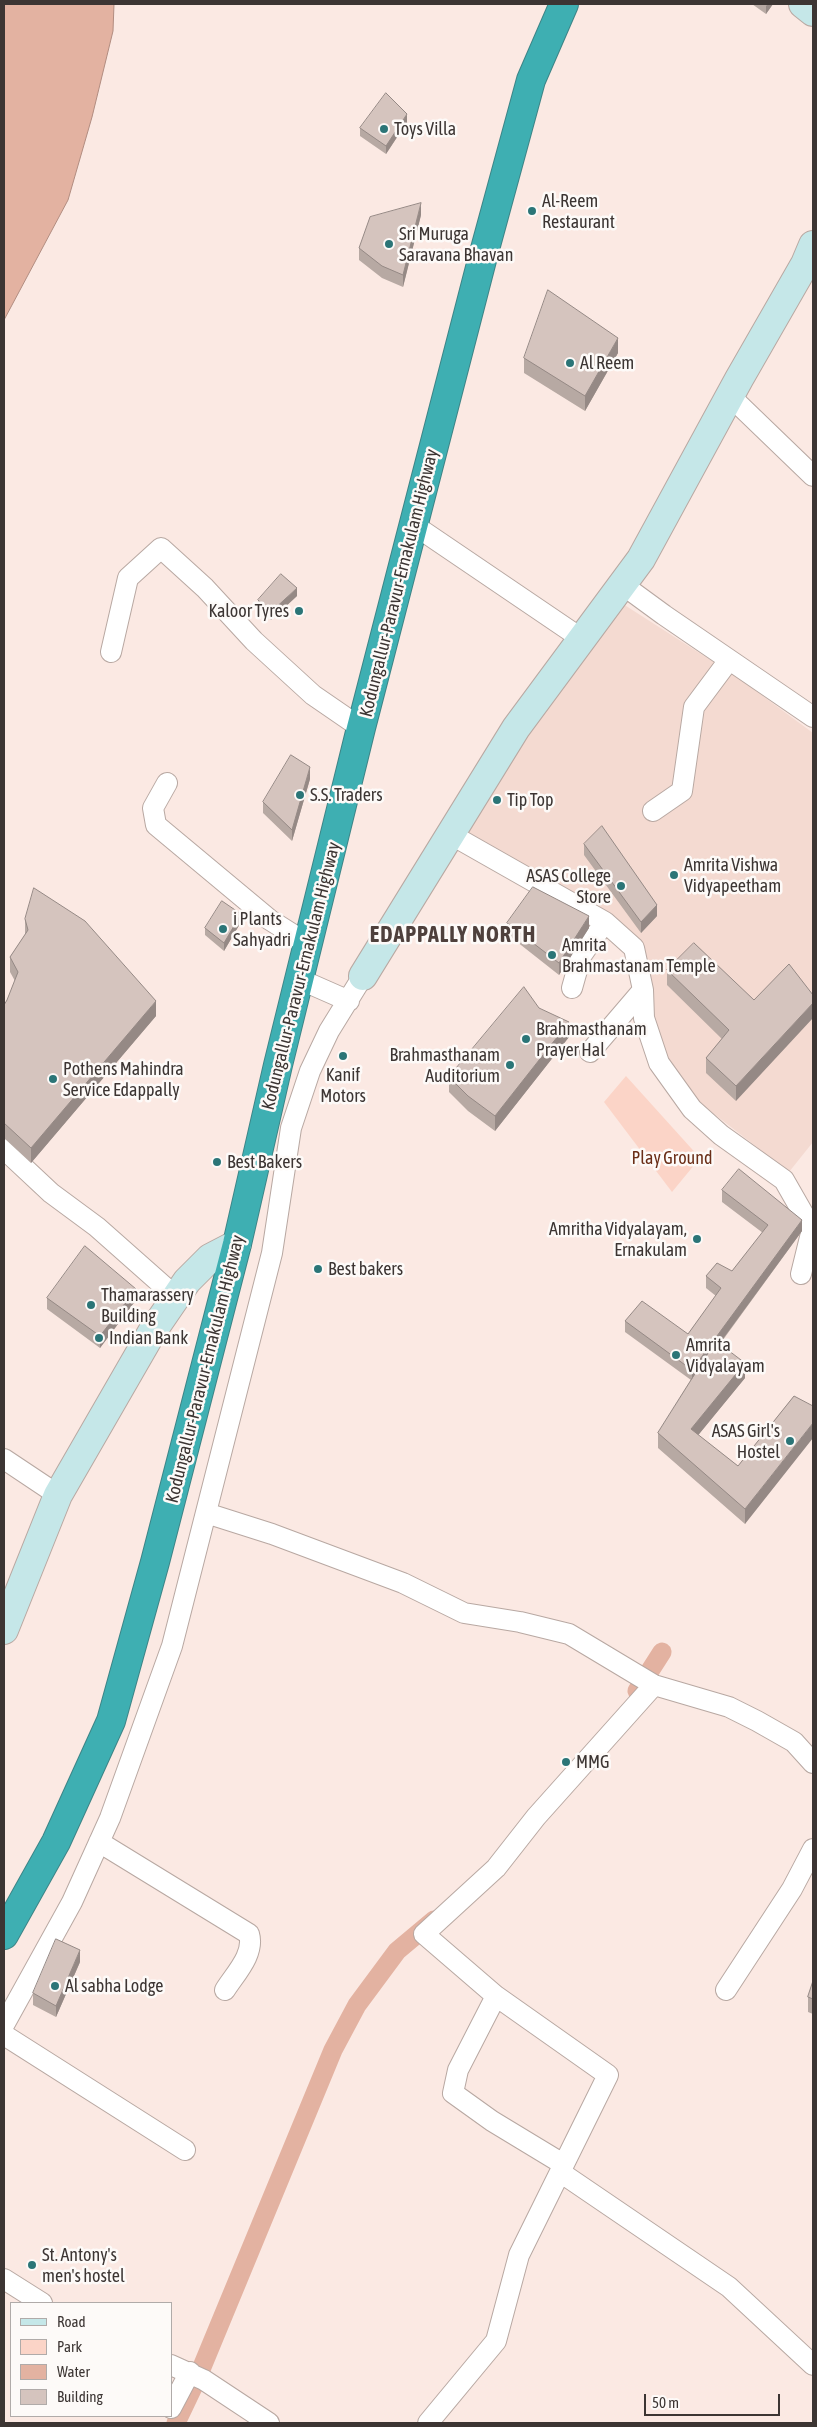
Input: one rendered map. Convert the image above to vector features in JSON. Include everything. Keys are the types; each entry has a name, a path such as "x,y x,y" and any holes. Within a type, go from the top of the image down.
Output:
{"highway":[{"name":"Kodungallur-Paravur-Ernakulam Highway","path":"4,1935 56,1842 111,1721 155,1562 237,1244 278,1123 299,979 361,728 479,269 531,80 564,4"}],"street":[{"path":"803,4 813,12"},
{"path":"4,2025 72,1902 99,1842 120,1790 172,1646 272,1252 278,1123 310,1071 329,1031 516,728 641,559 805,264 813,245"},
{"path":"730,396 813,476"},
{"path":"414,526 582,639"},
{"path":"111,652 128,578 161,548 205,588 254,641 313,695 361,728"},
{"path":"623,585 813,717"},
{"path":"653,811 682,791 694,707 729,660"},
{"path":"167,783 153,808 156,825 270,920 308,944"},
{"path":"450,834 605,922 634,948 644,990 644,1018 659,1063 692,1109 721,1135 784,1180 812,1229 801,1274"},
{"path":"572,988 581,956 605,922"},
{"path":"299,979 349,1000"},
{"path":"590,1052 644,990"},
{"path":"4,1149 51,1192 97,1227 176,1297"},
{"path":"4,1630 58,1495 152,1332 186,1281 210,1258 237,1244"},
{"path":"4,1459 58,1495"},
{"path":"206,1513 272,1534 403,1583 464,1613 520,1622 568,1634 647,1681 729,1707 794,1742 813,1763"},
{"path":"428,2423 496,2341 519,2255 608,2074 496,1996 424,1934 496,1868 647,1681"},
{"path":"99,1842 249,1934 251,1941 247,1956 225,1990"},
{"path":"726,1990 792,1890 813,1849"},
{"path":"496,1996 458,2070 453,2093 729,2287 813,2365"},
{"path":"4,2035 185,2150"},
{"path":"4,2279 40,2302"},
{"path":"172,2365 195,2375 268,2423"},
{"path":"172,2407 195,2375"}],"shaded area":[{"name":"Amrita Vishwa Vidyapeetham","path":"623,604 737,677 813,733 813,1142 789,1172 700,1103 666,1061 651,1020 638,943 461,832 524,734"}],"green space":[{"name":"Play Ground","path":"626,1076 700,1158 672,1192 604,1102"}],"water":[{"path":"4,4 114,4 113,31 92,117 68,200 4,320"}],"building":[{"name":"Toys Villa","path":"386,93 407,114 386,146 360,128"},
{"name":"Sri Muruga Saravana Bhavan","path":"421,203 403,275 382,266 359,248 370,217"},
{"name":"Al Reem","path":"548,290 618,338 585,396 524,358"},
{"path":"281,574 297,588 271,612 258,600"},
{"path":"291,755 310,767 292,830 263,802"},
{"name":"ASAS College Store","path":"602,826 657,905 641,922 584,844"},
{"name":"Amrita Brahmastanam Temple","path":"533,887 589,916 559,963 507,923"},
{"name":"Pothens Mahindra Service Edappally","path":"34,888 85,921 156,1001 31,1148 4,1123 4,1005 18,972 10,957 28,930 25,919"},
{"name":"i Plants Sahyadri","path":"222,901 241,914 224,943 205,928"},
{"path":"694,943 754,1000 789,964 813,995 813,1003 736,1086 706,1058 729,1030 667,970"},
{"name":"Brahmasthanam Auditorium","path":"524,987 539,1008 569,1022 495,1116 468,1096 449,1077"},
{"name":"Amritha Vidyalayam, Ernakulam","path":"739,1169 802,1220 692,1370 625,1321 642,1301 688,1334 721,1288 706,1276 717,1263 732,1271 768,1225 722,1190"},
{"name":"Thamarassery Building","path":"85,1246 136,1289 100,1336 47,1298"},
{"name":"ASAS Girl's Hostel","path":"716,1341 745,1363 691,1429 738,1466 794,1396 813,1406 813,1423 745,1509 658,1433"},
{"path":"56,1939 80,1950 56,2006 33,1993"},
{"path":"813,1981 813,1999 808,1997"}],"waterway":[{"path":"637,1691 662,1652"},
{"path":"176,2423 197,2379 333,2050 357,2005 397,1951 434,1920"}],"place":[{"name":"Toys Villa","path":"384,129"},
{"name":"Al-Reem Restaurant","path":"532,211"},
{"name":"Sri Muruga Saravana Bhavan","path":"389,244"},
{"name":"Al Reem","path":"570,363"},
{"name":"Kaloor Tyres","path":"299,611"},
{"name":"S.S. Traders","path":"300,795"},
{"name":"Tip Top","path":"497,800"},
{"name":"Amrita Vishwa Vidyapeetham","path":"674,875"},
{"name":"ASAS College Store","path":"621,886"},
{"name":"i Plants Sahyadri","path":"223,929"},
{"name":"Amrita Brahmastanam Temple","path":"552,955"},
{"name":"Brahmasthanam Prayer Hal","path":"526,1039"},
{"name":"Kanif Motors","path":"343,1056"},
{"name":"Brahmasthanam Auditorium","path":"510,1065"},
{"name":"Pothens Mahindra Service Edappally","path":"53,1079"},
{"name":"Best Bakers","path":"217,1162"},
{"name":"Amritha Vidyalayam, Ernakulam","path":"697,1239"},
{"name":"Best bakers","path":"318,1269"},
{"name":"Thamarassery Building","path":"91,1305"},
{"name":"Indian Bank","path":"99,1338"},
{"name":"Amrita Vidyalayam","path":"676,1355"},
{"name":"ASAS Girl's Hostel","path":"790,1441"},
{"name":"MMG","path":"566,1762"},
{"name":"Al sabha Lodge","path":"55,1986"},
{"name":"St. Antony's men's hostel","path":"32,2265"}],"district":[{"name":"EDAPPALLY NORTH","path":"453,935"}]}
